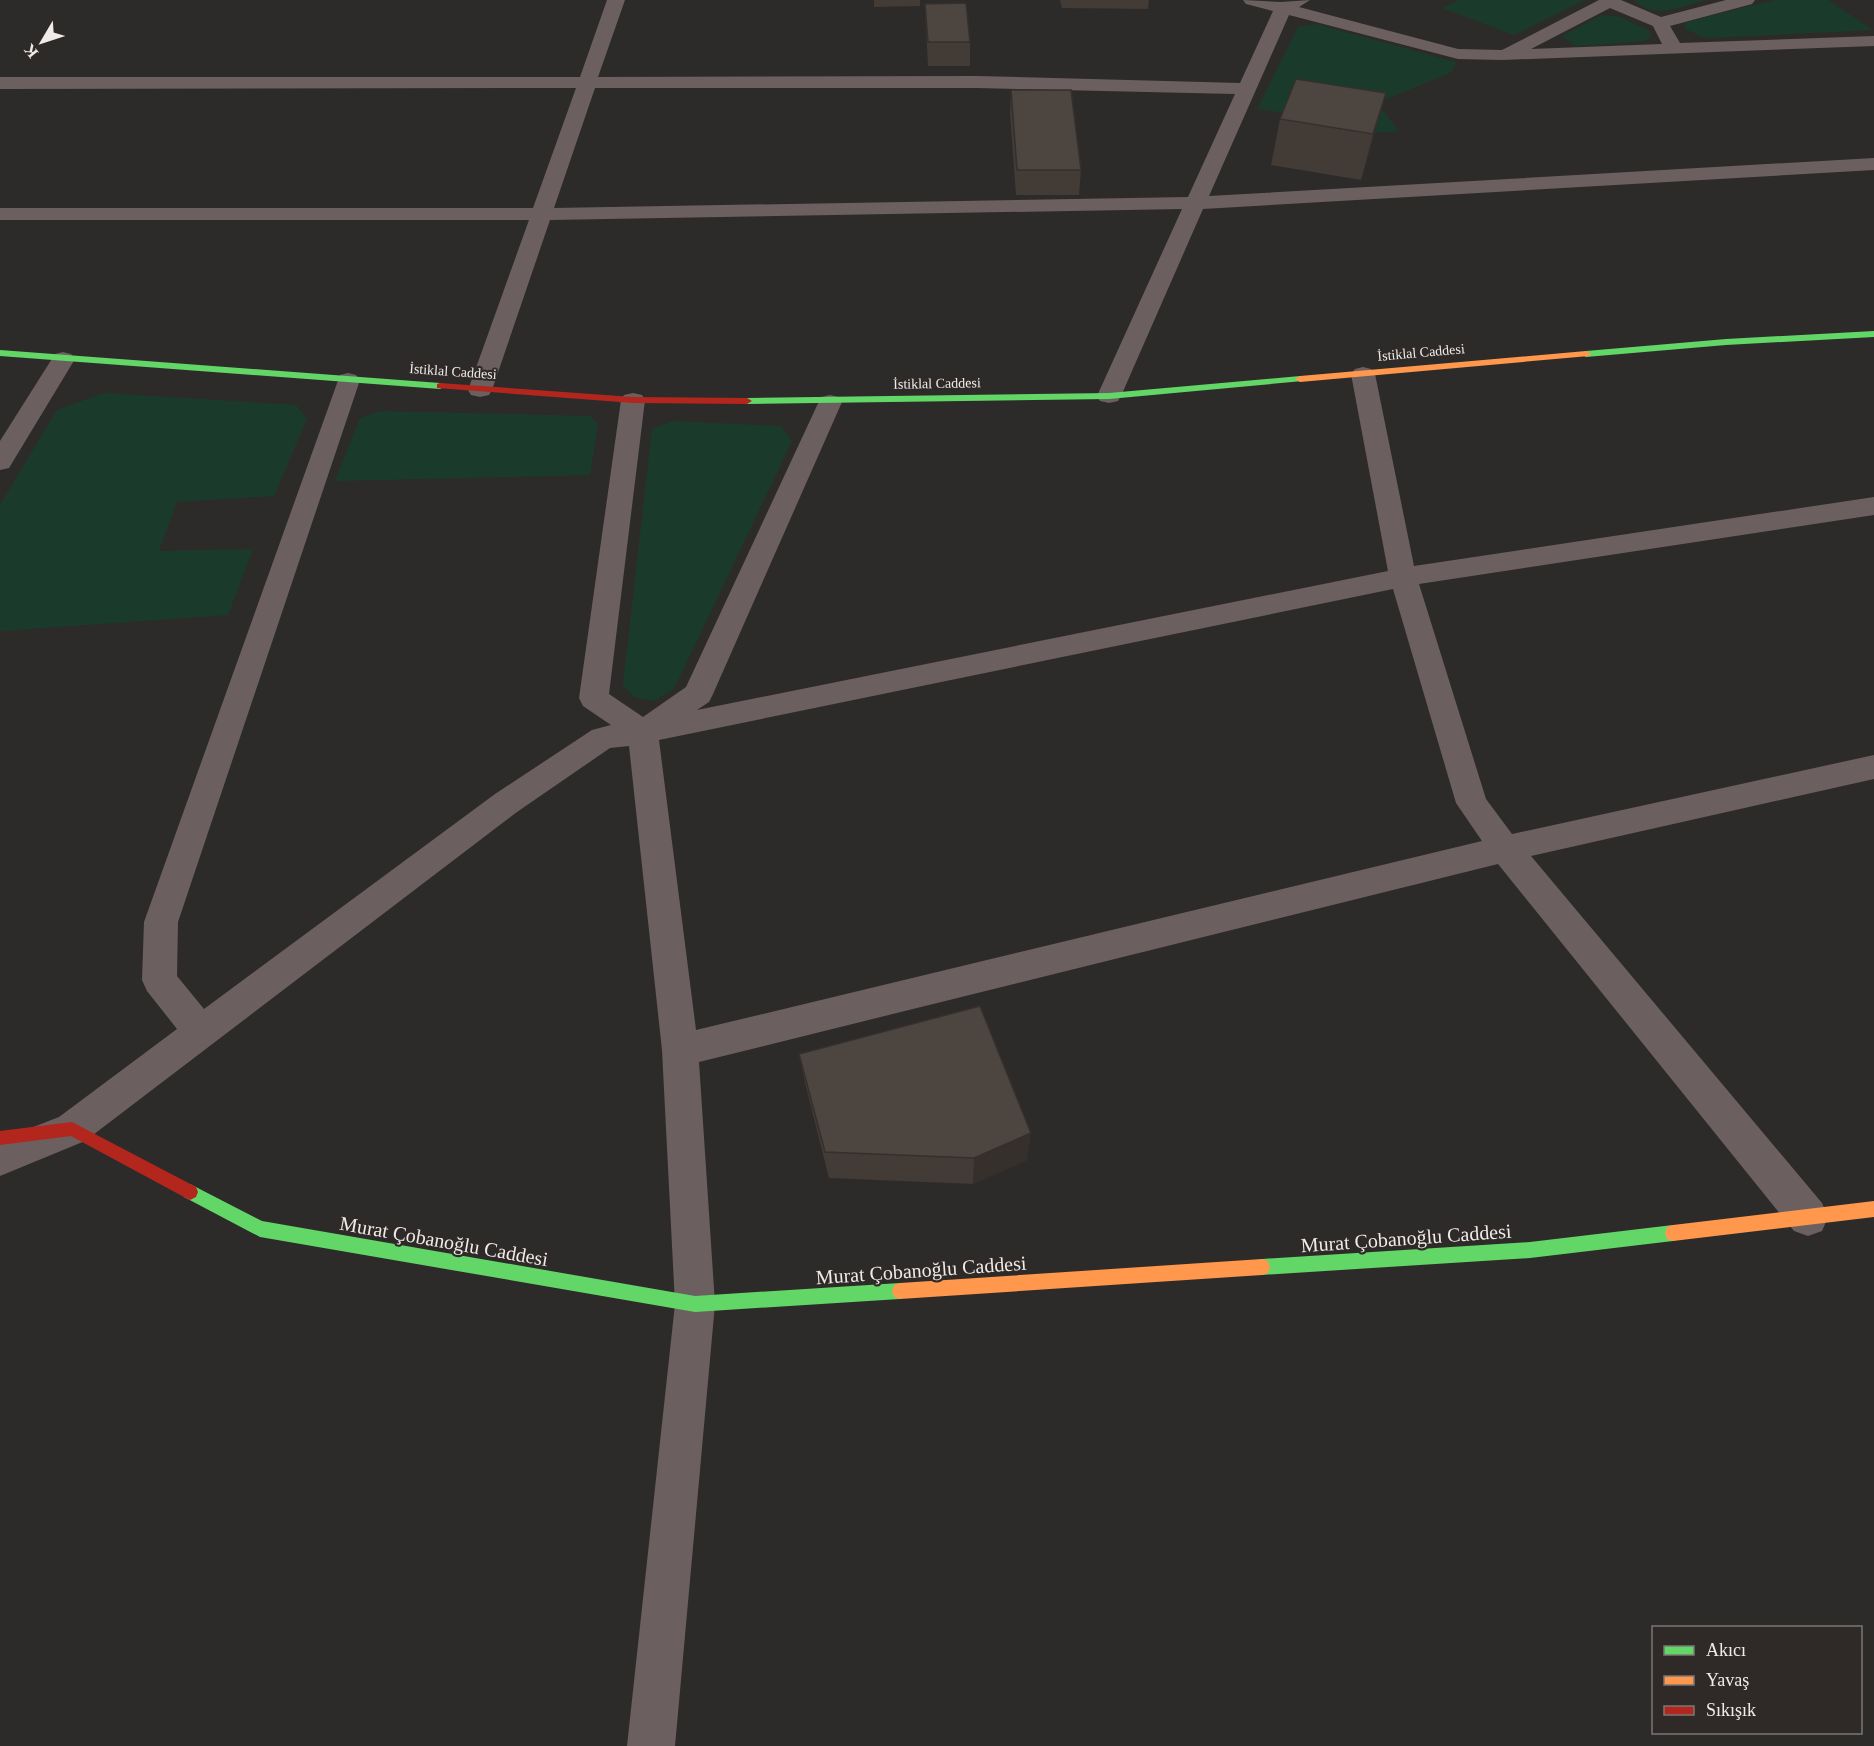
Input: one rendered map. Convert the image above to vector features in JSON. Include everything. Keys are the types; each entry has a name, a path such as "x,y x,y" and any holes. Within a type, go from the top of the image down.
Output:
{"street":[{"path":"480,390 616,0"},
{"path":"1252,0 1292,4 1458,54 1502,55 1874,41"},
{"path":"1660,23 1746,0"},
{"path":"1502,55 1611,1 1660,23 1673,47"},
{"path":"1109,396 1247,89 1292,4"},
{"path":"0,83 977,82 1247,89"},
{"path":"0,214 542,214 1195,203 1874,164"},
{"name":"İstiklal Caddesi","path":"0,353 633,400 830,402 1109,396 1726,342 1874,334"},
{"path":"0,462 63,358"},
{"path":"1363,374 1403,577 1472,803 1505,849 1808,1217"},
{"path":"201,1032 159,980 161,922 348,380"},
{"path":"633,400 594,698 644,732 680,1050 695,1304 651,1746"},
{"path":"644,732 698,694 830,402"},
{"path":"0,1158 72,1129 506,803 603,738 644,732 1403,577 1874,506"},
{"path":"680,1050 1505,849 1874,768"},
{"path":"0,1138 72,1129"},
{"name":"Murat Çobanoğlu Caddesi","path":"72,1129 260,1229 695,1304 1530,1250 1874,1209"}],"green space":[{"path":"1459,0 1585,0 1514,35 1442,8"},
{"path":"1635,0 1706,0 1660,11 1650,10"},
{"path":"1775,0 1828,0 1873,30 1706,38 1685,29 1684,24 1690,21"},
{"path":"1602,15 1620,17 1650,31 1651,37 1646,41 1576,46 1562,36"},
{"path":"1316,24 1456,62 1452,72 1377,103 1399,131 1371,133 1360,123 1257,109 1298,27"},
{"path":"104,393 296,405 307,419 274,496 177,502 159,551 253,549 228,615 0,631 0,505 57,410"},
{"path":"380,411 590,416 598,423 590,475 335,481 360,418"},
{"path":"672,421 781,426 792,441 674,689 653,701 634,697 623,685 652,429"}],"building":[{"path":"966,3 970,42 928,42 925,4"},
{"path":"1296,79 1386,93 1373,134 1280,119"},
{"path":"1011,90 1071,90 1081,170 1017,170"},
{"path":"980,1006 1031,1133 974,1158 825,1152 799,1054"}],"traffic: fast":[{"path":"1586,354 1726,342 1874,334"},
{"path":"0,353 440,386"},
{"path":"747,401 1109,396 1300,379"},
{"path":"190,1192 260,1229 695,1304 900,1291"},
{"path":"1262,1267 1530,1250 1673,1233"}],"traffic: slow":[{"path":"1300,379 1586,354"},
{"path":"1673,1233 1874,1209"},
{"path":"900,1291 1262,1267"}],"traffic: jam":[{"path":"440,386 633,400 747,401"},
{"path":"0,1138 72,1129 190,1192"}]}
